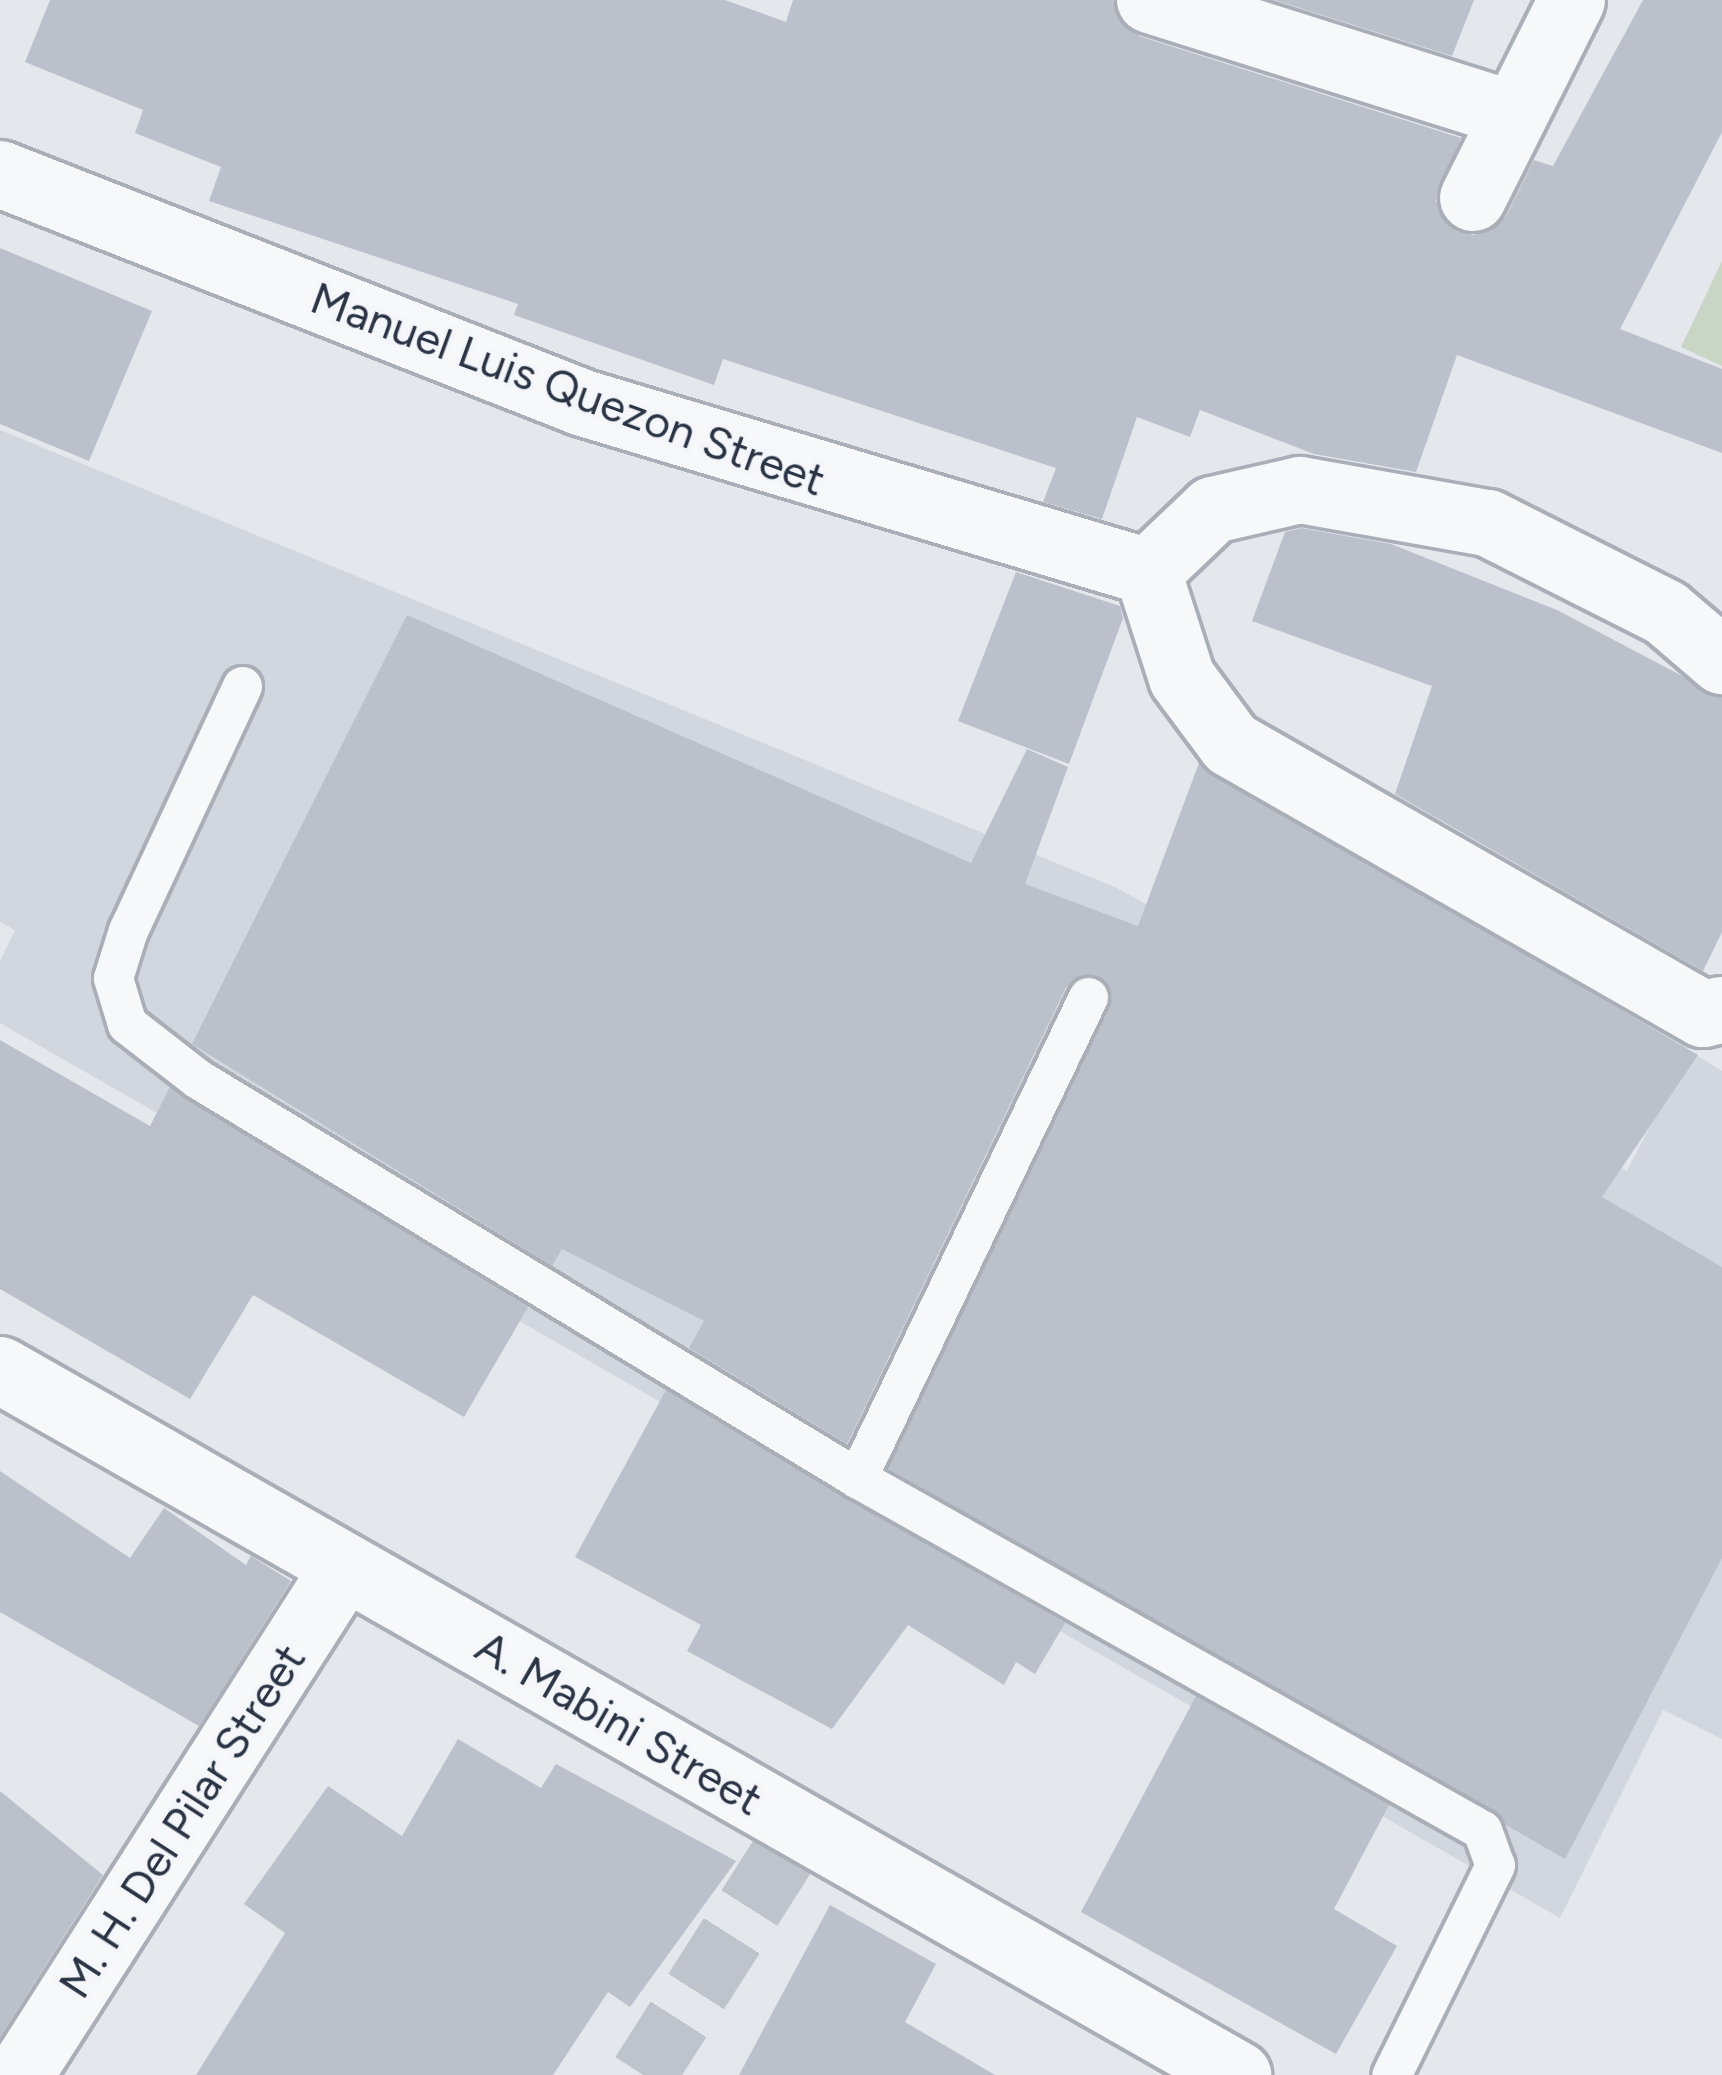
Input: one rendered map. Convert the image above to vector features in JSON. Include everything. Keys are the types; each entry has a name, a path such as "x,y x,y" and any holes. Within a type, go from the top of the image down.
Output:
{"street":[{"path":"1150,0 1514,115"},
{"path":"1473,198 1572,0"},
{"name":"Manuel Luis Quezon Street","path":"0,173 583,403 1148,572"},
{"path":"1722,662 1666,613 1488,523 1300,490 1214,510 1148,572 1182,678 1231,744 1703,1014 1722,1010"},
{"name":"A. Mabini Street","path":"0,1370 1237,2075"},
{"name":"M. H. Del Pilar Street","path":"20,2075 344,1568"}],"lane":[{"path":"242,686 128,930 113,978 127,1024 198,1079 856,1478 1482,1830 1495,1865 1390,2075"},
{"path":"856,1478 1088,997"}],"shaded area":[{"path":"0,430 1117,888 1627,1171 1689,1051 1722,1071 1722,1739 1663,1710 1560,1918 0,1023 0,961 15,930 0,922"}],"green space":[{"path":"1722,261 1722,366 1681,347"}],"building":[{"path":"50,0 725,0 786,22 793,0 1114,0 1139,36 1461,138 1436,201 1455,231 1474,235 1506,216 1534,160 1553,166 1643,0 1722,0 1722,132 1620,329 1722,369 1722,453 1457,355 1416,472 1314,454 1200,410 1190,437 1137,417 1102,519 1043,502 1056,468 723,359 714,385 514,315 518,304 209,201 221,167 135,133 143,110 25,62"},
{"path":"1274,0 1474,0 1452,56"},
{"path":"0,248 152,311 89,461 0,424"},
{"path":"1301,528 1391,544 1557,610 1722,697 1722,932 1703,971 1395,794 1432,686 1252,621 1285,532"},
{"path":"1016,572 1120,606 1123,618 1069,764 958,721"},
{"path":"407,615 971,863 1027,749 1068,767 1025,884 1138,926 1199,763 1698,1055 1602,1197 1722,1267 1722,1558 1565,1859 888,1468 1110,1007 1099,976 1066,987 847,1444 689,1348 704,1321 562,1249 552,1266 192,1044"},
{"path":"0,1040 150,1126 170,1087 528,1307 464,1417 253,1295 190,1399 0,1289"},
{"path":"666,1390 1065,1623 1035,1674 1016,1662 1004,1685 908,1625 832,1729 687,1651 701,1625 575,1557"},
{"path":"0,1471 130,1558 164,1508 246,1565 251,1556 291,1581 199,1726 0,1612"},
{"path":"1196,1696 1389,1805 1334,1909 1397,1946 1336,2054 1081,1912"},
{"path":"458,1739 541,1788 556,1764 736,1861 630,2007 608,1992 553,2075 196,2075 285,1933 244,1904 328,1786 402,1836"},
{"path":"0,1791 103,1875 0,2037"},
{"path":"830,1905 936,1964 905,2022 995,2075 739,2075"}],"tunnel":[{"path":"643,2075 801,1827"}]}
